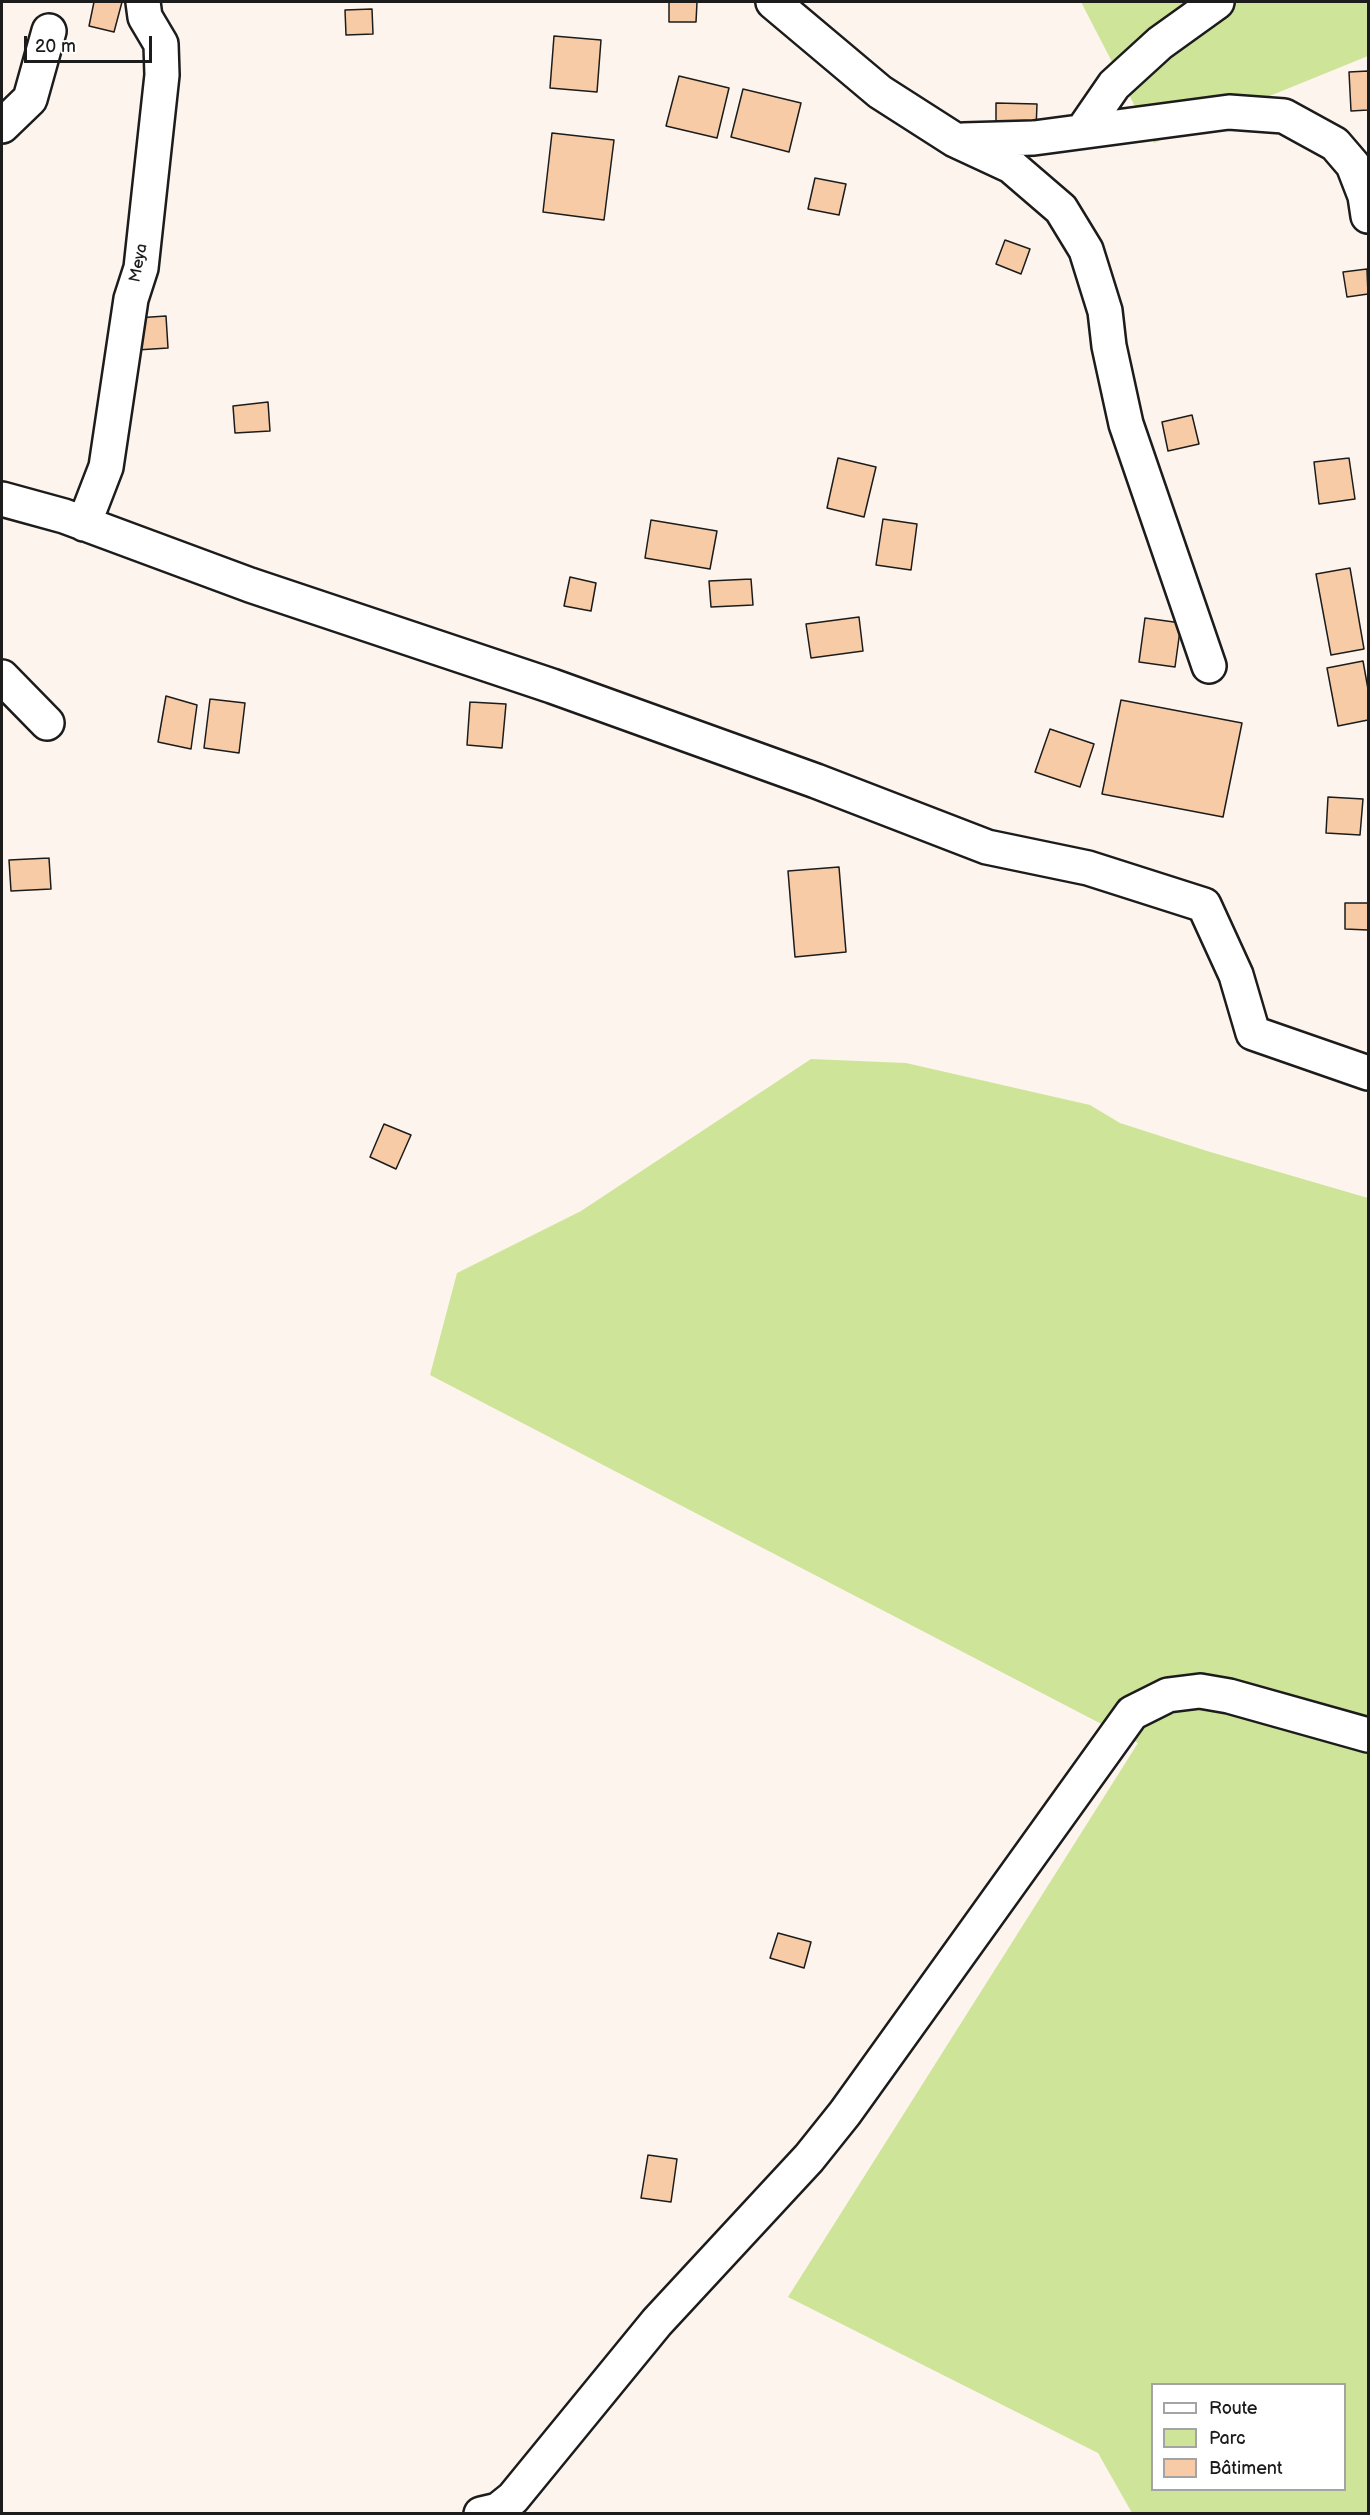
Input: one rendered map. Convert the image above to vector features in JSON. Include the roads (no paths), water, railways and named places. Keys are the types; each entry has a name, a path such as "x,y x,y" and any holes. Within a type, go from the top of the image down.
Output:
{"street":[{"name":"Meya","path":"84,524 106,467 130,299 141,268 162,75 161,44 146,17 143,2"},
{"path":"773,2 880,92 955,140 1011,166 1061,209 1086,250 1105,311 1109,346 1125,424 1209,666"},
{"path":"1083,130 1114,85 1161,43 1217,2"},
{"path":"2,126 30,99 49,31"},
{"path":"955,140 1034,138 1229,112 1284,116 1335,144 1353,165 1365,196 1368,216"},
{"path":"2,499 84,524 250,585 563,690 816,781 987,847 1088,868 1204,905 1236,975 1253,1033 1368,1073"},
{"path":"2,677 47,723"},
{"path":"481,2514 498,2510 513,2498 657,2322 809,2158 845,2113 1132,1713 1168,1695 1200,1691 1229,1696 1368,1735"}]}
